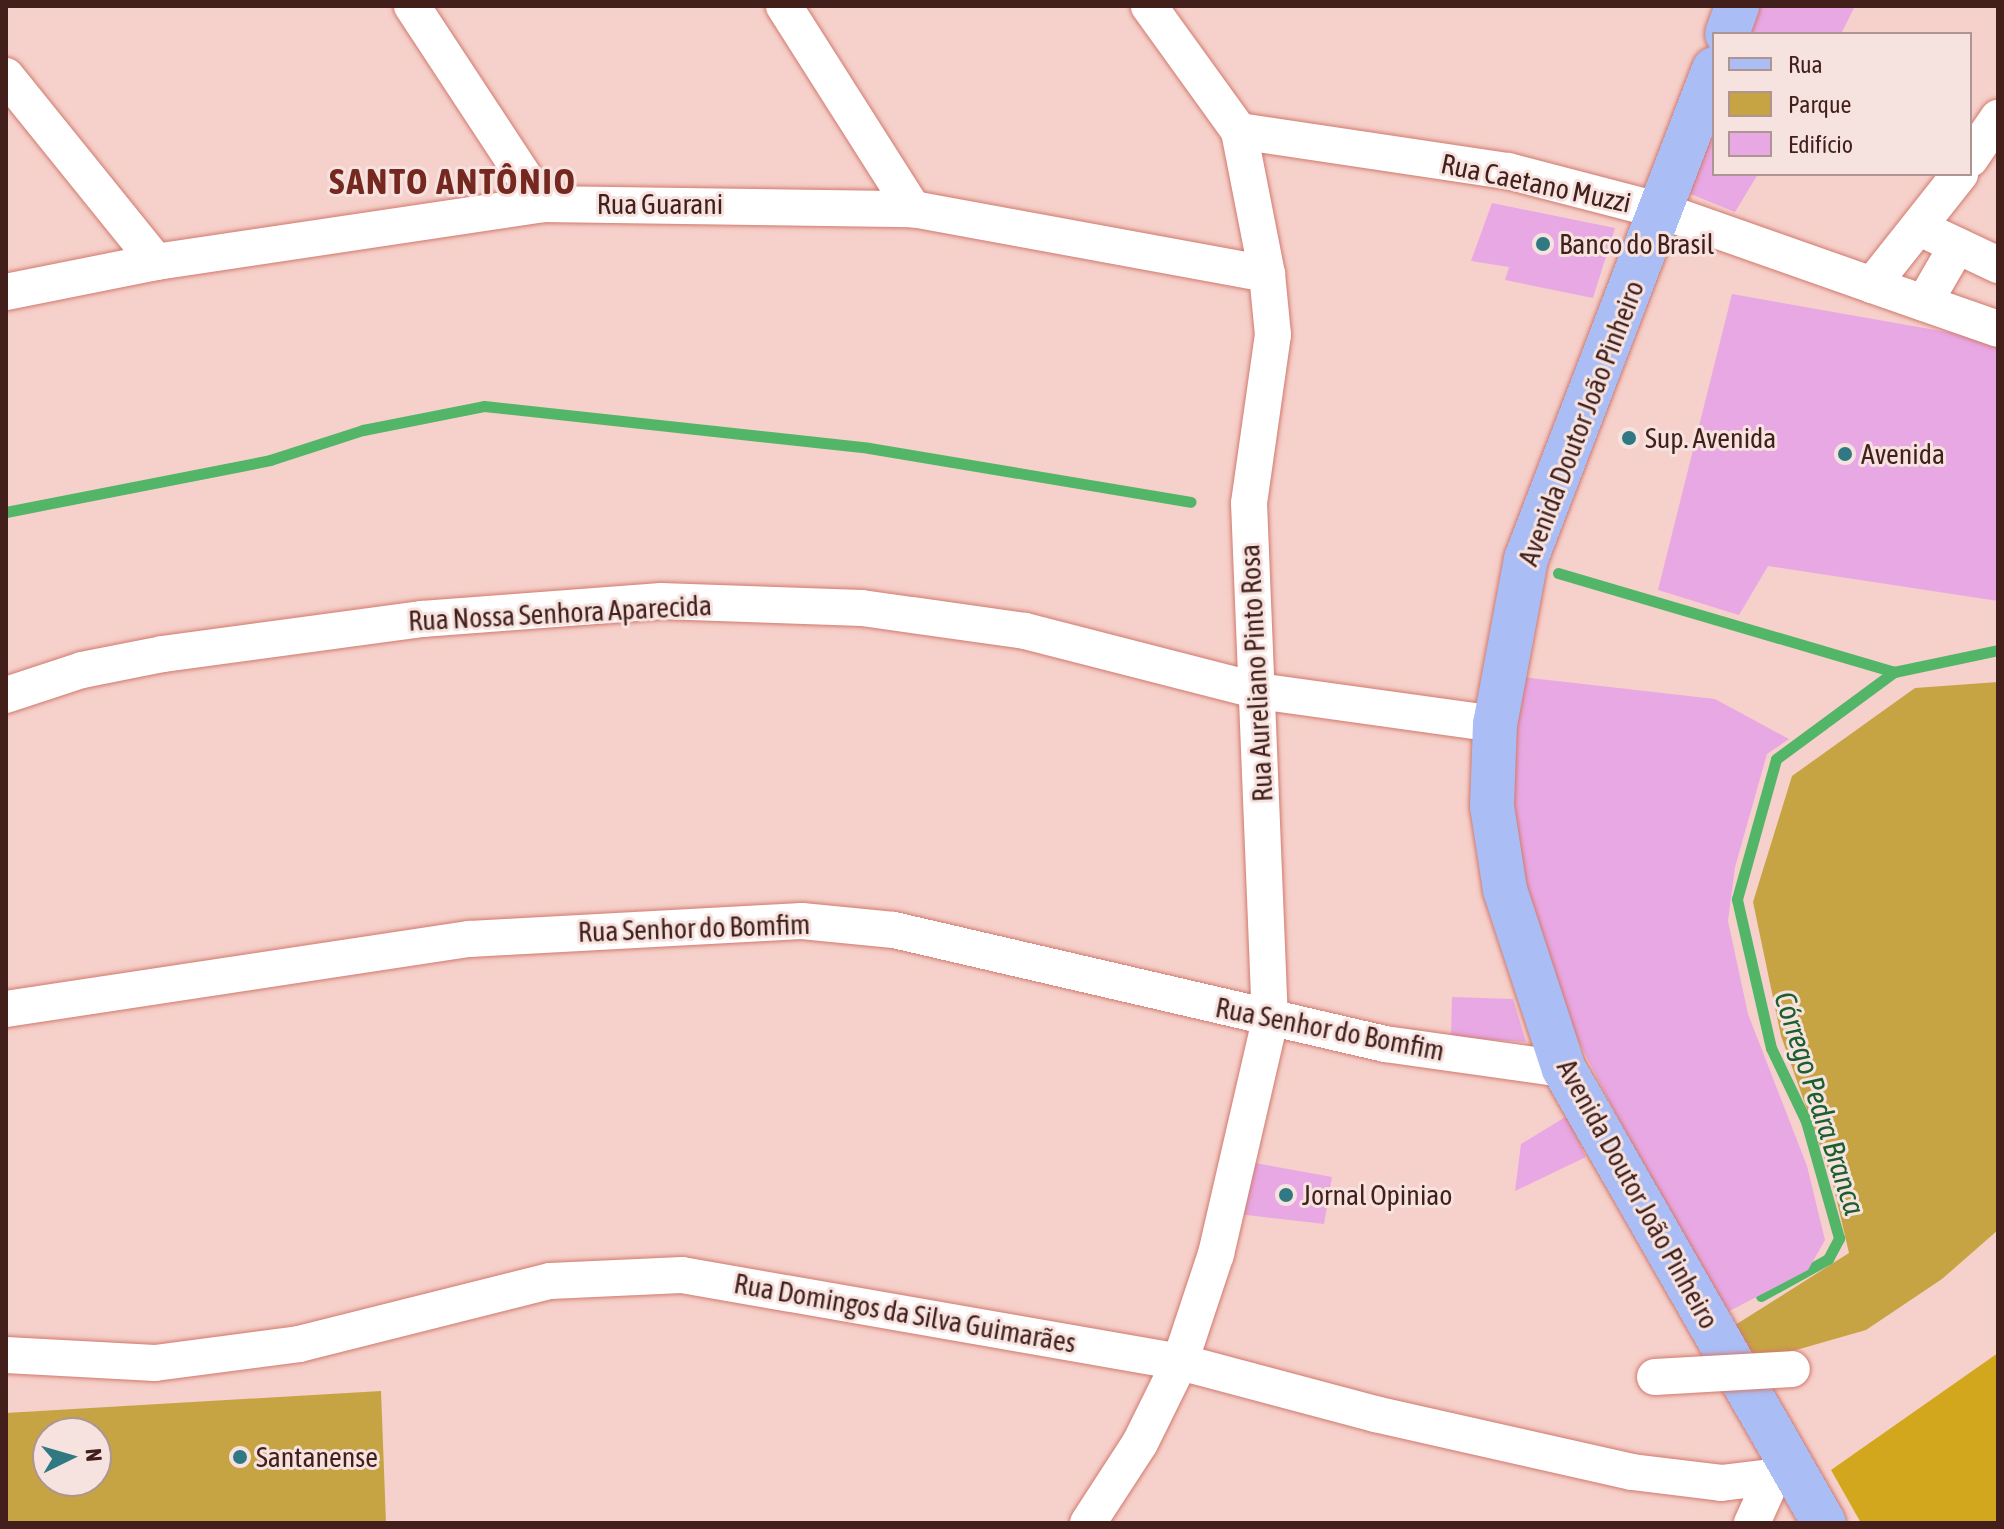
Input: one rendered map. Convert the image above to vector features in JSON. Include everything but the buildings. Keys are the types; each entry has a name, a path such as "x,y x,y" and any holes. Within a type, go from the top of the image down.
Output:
{"main road":[{"path":"1728,32 1737,6"},
{"name":"Avenida Doutor João Pinheiro","path":"1712,74 1526,559 1495,724 1492,806 1505,890 1564,1069 1784,1478 1824,1523"}],"street":[{"path":"412,6 542,204"},
{"path":"784,6 913,209"},
{"name":"Rua Aureliano Pinto Rosa","path":"1088,1523 1140,1443 1180,1362 1216,1254 1270,1021 1249,503 1273,335 1267,274 1239,131 1149,6"},
{"path":"6,76 156,262"},
{"path":"1972,156 1998,118"},
{"name":"Rua Caetano Muzzi","path":"1239,131 1508,171 1662,211 1998,329"},
{"path":"1872,285 1922,229 1959,176"},
{"name":"Rua Guarani","path":"6,292 156,262 542,204 913,209 1267,274"},
{"path":"1922,229 1998,265"},
{"path":"1924,303 1957,246"},
{"name":"Rua Nossa Senhora Aparecida","path":"6,695 82,670 163,654 422,619 661,601 862,608 1025,631 1258,691 1495,724"},
{"name":"Rua Senhor do Bomfim","path":"6,1009 469,939 788,921 894,930 1270,1021 1564,1069"},
{"name":"Rua Domingos da Silva Guimarães","path":"6,1355 155,1363 299,1344 550,1281 629,1274 802,1293 1180,1362 1375,1414 1632,1472 1721,1483 1784,1478"},
{"path":"1655,1377 1792,1369"},
{"path":"1752,1523 1784,1478"}],"green space":[{"path":"1998,682 1998,1230 1942,1279 1866,1330 1747,1364 1732,1327 1849,1253 1832,1180 1781,1036 1753,902 1792,776 1915,688"},
{"name":"Santanense","path":"381,1391 386,1523 6,1523 6,1413"}],"shaded area":[{"path":"1998,1353 1998,1523 1861,1523 1831,1470"}],"waterway":[{"path":"6,512 270,460 363,430 484,406 869,448 1191,502"},
{"path":"1558,573 1894,672"},
{"name":"Córrego Pedra Branca","path":"1761,1296 1828,1259 1839,1238 1806,1121 1771,1048 1737,899 1776,759 1894,672 1998,650"}],"place":[{"name":"Banco do Brasil","path":"1543,244"},
{"name":"Sup. Avenida","path":"1629,438"},
{"name":"Avenida","path":"1845,454"},
{"name":"Jornal Opiniao","path":"1286,1195"},
{"name":"Santanense","path":"240,1457"}],"district":[{"name":"SANTO ANTÔNIO","path":"453,182"}]}
